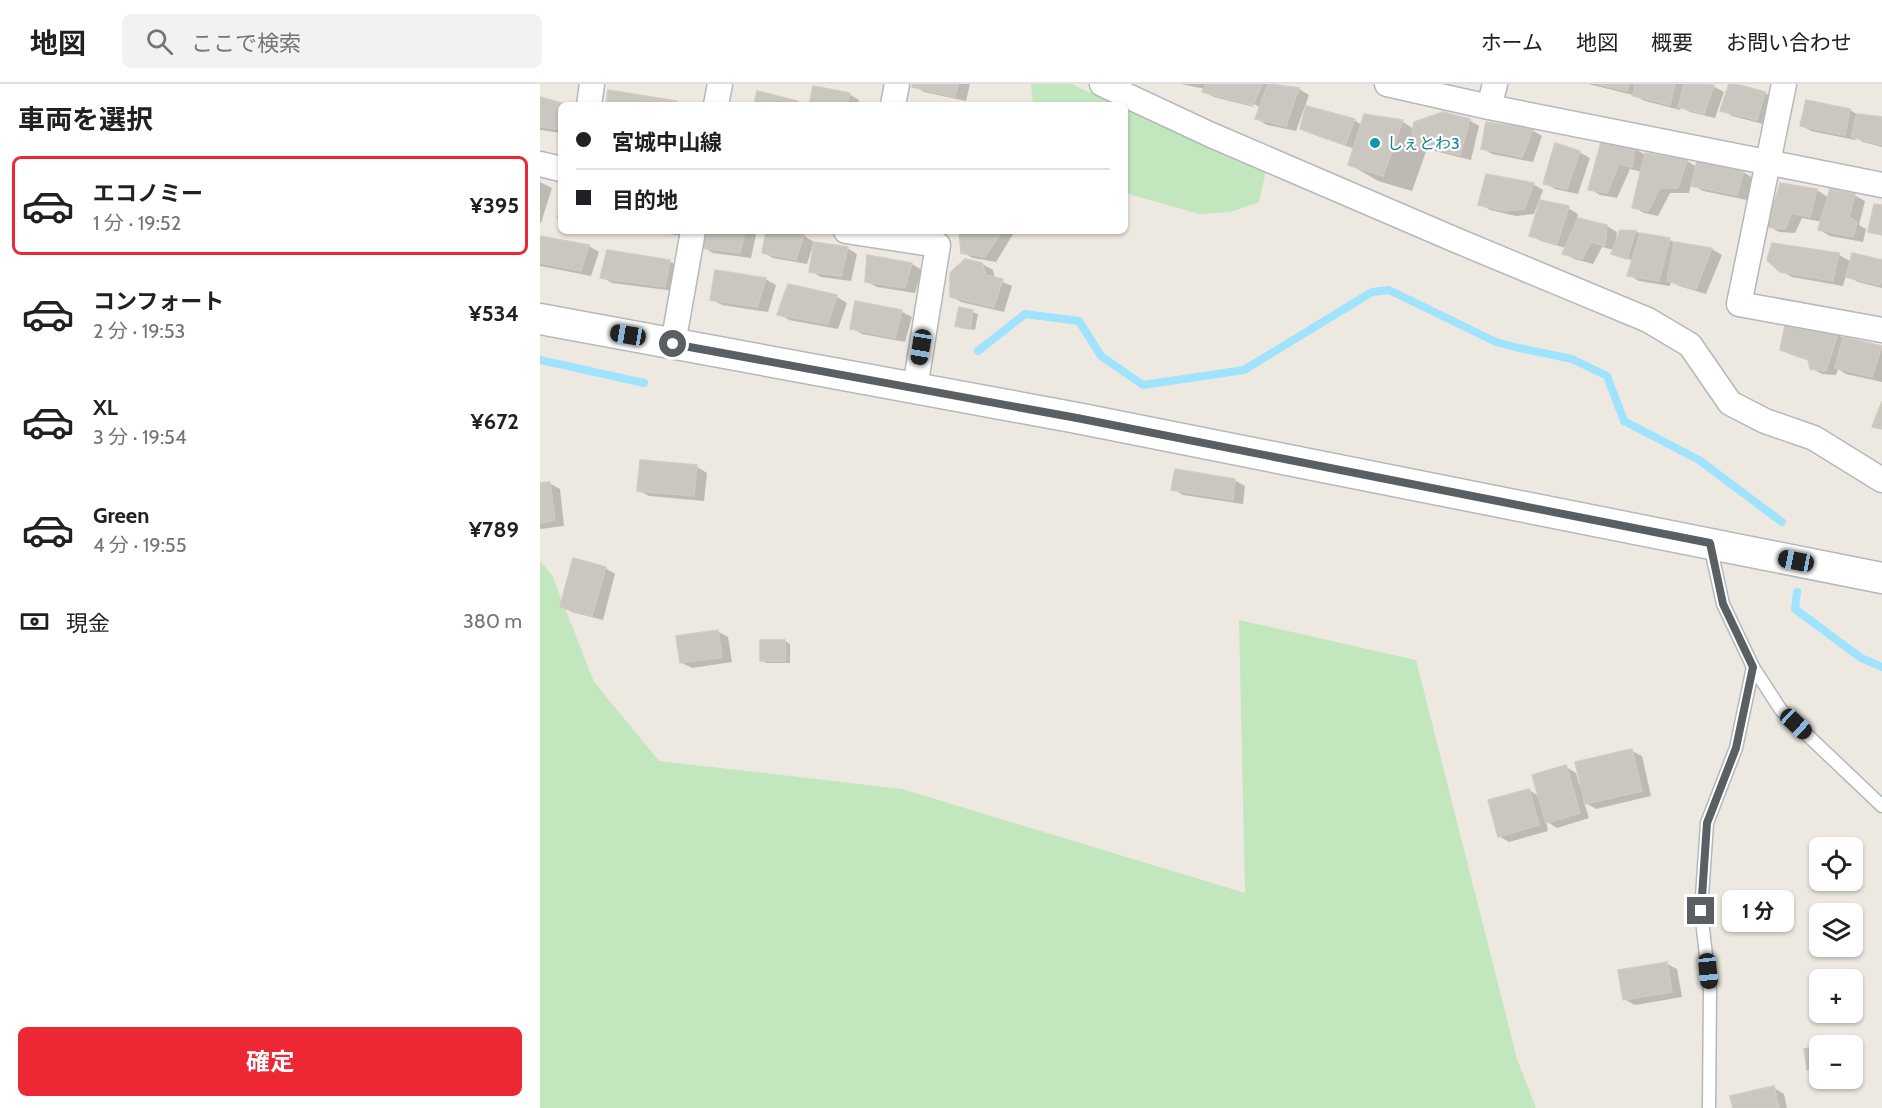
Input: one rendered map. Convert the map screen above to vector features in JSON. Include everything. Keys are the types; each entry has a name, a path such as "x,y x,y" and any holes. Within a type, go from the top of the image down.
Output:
{"street":[{"path":"589,102 592,84"},
{"path":"717,102 720,84"},
{"path":"894,102 897,84"},
{"path":"1102,84 1468,246 1648,320 1690,345 1730,403 1765,421 1814,438 1882,480"},
{"path":"1387,84 1492,95 1768,163 1882,185"},
{"path":"1784,84 1739,303 1882,330"},
{"path":"540,164 558,167"},
{"path":"673,344 692,234"},
{"path":"870,234 938,245 915,388"},
{"path":"540,319 1089,420 1882,578"}],"lane":[{"path":"1710,543 1723,604 1753,667 1781,710 1882,806"},
{"path":"1709,1108 1710,991 1701,911 1707,823 1736,748 1753,667"}],"green space":[{"path":"1031,84 1071,84 1111,102 1033,102"},
{"path":"1128,109 1266,171 1259,202 1230,212 1199,214 1128,194"},
{"path":"540,561 552,575 594,682 659,761 902,789 1245,893 1239,620 1416,660 1517,1059 1536,1108 540,1108"}],"building":[{"path":"913,84 958,84 955,97 912,87"},
{"path":"1206,84 1262,84 1253,105 1202,92"},
{"path":"1268,84 1299,88 1286,126 1255,119"},
{"path":"1598,84 1629,84 1627,91"},
{"path":"1635,84 1675,84 1670,105 1633,96"},
{"path":"1684,84 1714,85 1704,114 1678,107"},
{"path":"1729,84 1765,92 1757,120 1720,111"},
{"path":"813,86 850,93 848,102 810,102"},
{"path":"608,90 677,101 677,102 606,102"},
{"path":"757,91 798,101 798,102 755,102"},
{"path":"540,97 558,102 557,129 540,127"},
{"path":"1806,100 1850,109 1845,135 1800,126"},
{"path":"1306,106 1355,119 1345,145 1300,129"},
{"path":"1443,112 1470,119 1460,155 1411,143 1414,122"},
{"name":"しぇとわ3","path":"1364,114 1403,120 1383,176 1348,165"},
{"path":"1857,114 1882,117 1882,145 1851,137"},
{"path":"1486,122 1533,129 1522,157 1481,149"},
{"path":"1601,142 1635,147 1632,167 1619,164 1607,193 1588,190"},
{"path":"1555,143 1580,151 1567,189 1543,184"},
{"path":"1645,153 1687,160 1678,188 1660,188 1648,211 1632,208"},
{"path":"1697,161 1744,171 1737,195 1691,186"},
{"path":"1486,174 1534,183 1524,209 1505,211 1478,205"},
{"path":"1780,183 1817,189 1810,217 1792,213 1785,229 1767,227"},
{"path":"1830,189 1855,194 1849,217 1857,222 1853,237 1818,230"},
{"path":"1540,200 1569,206 1557,244 1529,236"},
{"path":"1874,204 1882,205 1882,235 1868,232"},
{"path":"1578,218 1607,225 1605,246 1591,242 1582,259 1562,254"},
{"path":"1620,230 1636,231 1627,259 1611,254"},
{"path":"1640,233 1670,238 1659,281 1627,276"},
{"path":"703,234 744,234 740,253 701,248"},
{"path":"765,234 804,235 796,260 762,253"},
{"path":"959,234 1000,234 985,257 961,253"},
{"path":"540,236 589,245 581,271 540,263"},
{"path":"814,242 848,247 841,276 809,272"},
{"path":"1674,242 1712,248 1696,289 1667,281"},
{"path":"1772,243 1839,253 1833,281 1780,272 1767,260"},
{"path":"607,250 670,260 665,287 600,278"},
{"path":"1852,253 1882,260 1880,285 1846,277"},
{"path":"867,255 912,263 905,288 865,282"},
{"path":"965,259 982,263 986,275 1003,279 994,307 950,297 950,273"},
{"path":"715,270 766,278 757,307 710,300"},
{"path":"788,284 837,295 828,324 777,315"},
{"path":"855,301 902,310 895,338 850,329"},
{"path":"959,307 973,310 970,329 955,326"},
{"path":"1786,321 1838,333 1826,371 1810,369 1808,359 1780,350"},
{"path":"1843,337 1882,346 1872,377 1835,368"},
{"path":"1882,401 1882,429 1872,427"},
{"path":"640,460 697,465 694,496 637,491"},
{"path":"1175,469 1235,479 1233,500 1171,490"},
{"path":"550,482 555,520 540,523 540,483"},
{"path":"573,558 606,567 592,616 560,607"},
{"path":"718,630 722,657 680,663 676,636"},
{"path":"760,640 785,640 786,661 760,661"},
{"path":"1632,749 1642,791 1585,804 1575,762"},
{"path":"1566,765 1580,813 1546,823 1532,775"},
{"path":"1529,789 1539,825 1498,837 1488,800"},
{"path":"1667,962 1672,992 1623,1000 1618,970"},
{"path":"1809,1048 1809,1070 1807,1070 1804,1049"},
{"path":"1774,1086 1779,1108 1733,1108 1730,1096"}],"waterway":[{"path":"978,351 1025,314 1079,321 1101,356 1143,385 1244,370 1372,292 1389,290 1496,342 1572,359 1607,376 1624,421 1699,460 1782,522"},
{"path":"540,360 644,383"},
{"path":"1797,592 1795,609 1861,658 1882,667"}],"place":[{"name":"しぇとわ3","path":"1375,143"}],"route":[{"path":"673,344 1077,418 1710,543 1723,604 1753,667 1736,748 1707,823 1701,911"}]}
